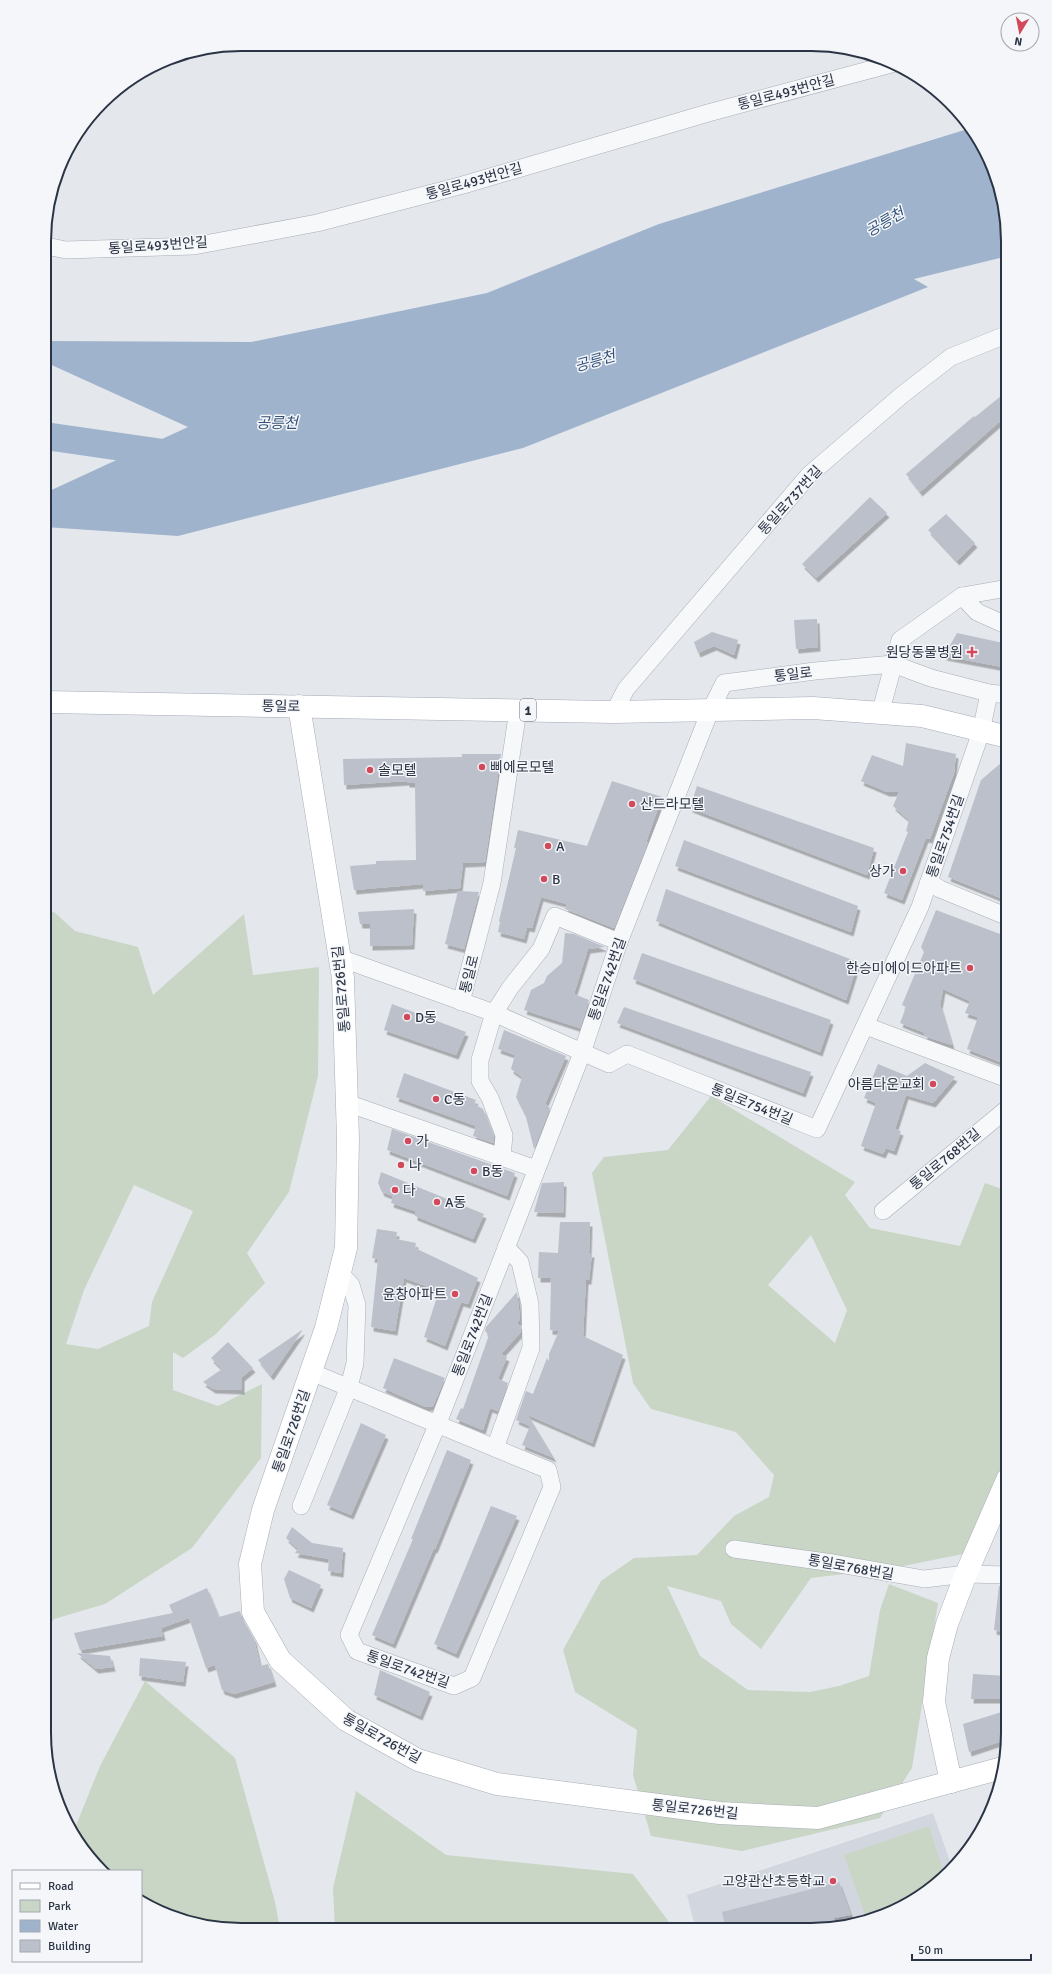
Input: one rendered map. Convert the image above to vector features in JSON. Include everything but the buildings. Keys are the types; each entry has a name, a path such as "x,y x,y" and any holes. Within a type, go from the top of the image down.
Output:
{"street":[{"name":"통일로493번안길","path":"51,247 66,250 194,246 318,223 463,185 708,113 885,66"},
{"name":"통일로737번길","path":"614,712 626,689 810,475 902,395 951,357 1001,337"},
{"path":"880,714 900,640 962,596 1001,589"},
{"path":"962,596 977,612 1001,623"},
{"name":"통일로","path":"710,711 724,683 815,671 893,664 931,678 989,693 1001,694"},
{"name":"통일로754번길","path":"582,1053 609,1064 627,1054 817,1129 920,908 981,732 989,693"},
{"name":"통일로","path":"51,702 614,712 812,708 922,716 981,732 1001,736"},
{"name":"통일로726번길","path":"298,706 343,978 348,1138 346,1248 326,1328 263,1510 250,1564 253,1612 280,1660 346,1720 418,1760 497,1784 720,1813 818,1818 997,1769"},
{"name":"통일로","path":"462,1002 492,883 518,710"},
{"name":"통일로742번길","path":"438,1423 548,1470 552,1487 472,1678 454,1686 357,1651 349,1635 438,1423 582,1053 619,942 710,711"},
{"path":"929,882 940,889 1001,914"},
{"path":"502,1157 504,1135 490,1098 480,1081 480,1060 494,1013 510,988 541,949 555,916 619,942"},
{"path":"340,958 494,1013 582,1053"},
{"path":"866,1026 1001,1076"},
{"path":"347,1103 536,1169"},
{"name":"통일로768번길","path":"883,1211 1001,1114"},
{"path":"495,1448 531,1348 530,1304 520,1262 506,1247"},
{"path":"301,1506 349,1388 355,1363 357,1305 351,1285 340,1274"},
{"path":"311,1372 438,1423"},
{"path":"950,1782 934,1702 938,1658 947,1624 966,1574 1001,1494"},
{"name":"통일로768번길","path":"734,1549 833,1563 924,1579 966,1574 1001,1575"}],"shaded area":[{"name":"고양관산초등학교","path":"933,1813 950,1862 927,1884 906,1898 884,1909 860,1917 823,1923 695,1923 687,1895"}],"green space":[{"path":"54,912 75,931 138,947 153,995 244,914 253,975 319,967 318,1076 289,1192 247,1253 265,1283 216,1334 183,1358 173,1352 173,1390 218,1406 262,1384 261,1458 192,1548 105,1604 54,1619 51,1623 51,913","holes":["134,1185 193,1211 152,1302 149,1326 98,1349 66,1344 84,1290"]},
{"path":"711,1096 855,1182 845,1195 870,1228 960,1246 985,1183 1001,1189 1001,1468 963,1554 893,1568 811,1578 761,1649 731,1624 721,1601 667,1586 700,1656 748,1690 810,1692 839,1686 869,1676 880,1610 889,1584 938,1603 912,1768 880,1818 742,1851 651,1836 633,1775 637,1730 575,1692 563,1650 601,1581 634,1558 697,1555 734,1516 769,1497 774,1475 736,1432 651,1409 633,1383 592,1173 604,1157 668,1150","holes":["811,1235 847,1310 835,1343 768,1285"]},
{"path":"145,1681 235,1758 275,1902 279,1923 229,1923 192,1917 168,1909 142,1895 142,1870 110,1870 90,1849 75,1827 100,1766"},
{"path":"356,1791 446,1855 633,1874 670,1923 335,1923 333,1888"},
{"path":"929,1826 943,1869 927,1884 906,1898 884,1909 865,1915 844,1855"}],"water":[{"name":"공릉천","path":"965,130 976,146 987,168 995,192 1001,229 1001,258 914,279 928,287 523,448 178,536 51,527 51,490 188,427 51,365 51,341 251,342 487,293 659,224"}],"waterway":[{"name":"공릉천","path":"51,437 177,455"}],"place":[{"name":"원당동물병원","path":"972,652"},
{"name":"삐에로모텔","path":"482,767"},
{"name":"솔모텔","path":"370,770"},
{"name":"산드라모텔","path":"632,804"},
{"name":"A","path":"548,846"},
{"name":"상가","path":"903,871"},
{"name":"B","path":"544,879"},
{"name":"한승미에이드아파트","path":"970,968"},
{"name":"D동","path":"407,1017"},
{"name":"아름다운교회","path":"933,1084"},
{"name":"C동","path":"436,1099"},
{"name":"가","path":"408,1141"},
{"name":"나","path":"401,1165"},
{"name":"B동","path":"474,1171"},
{"name":"다","path":"395,1190"},
{"name":"A동","path":"437,1202"},
{"name":"윤창아파트","path":"455,1294"},
{"name":"고양관산초등학교","path":"833,1881"}]}
